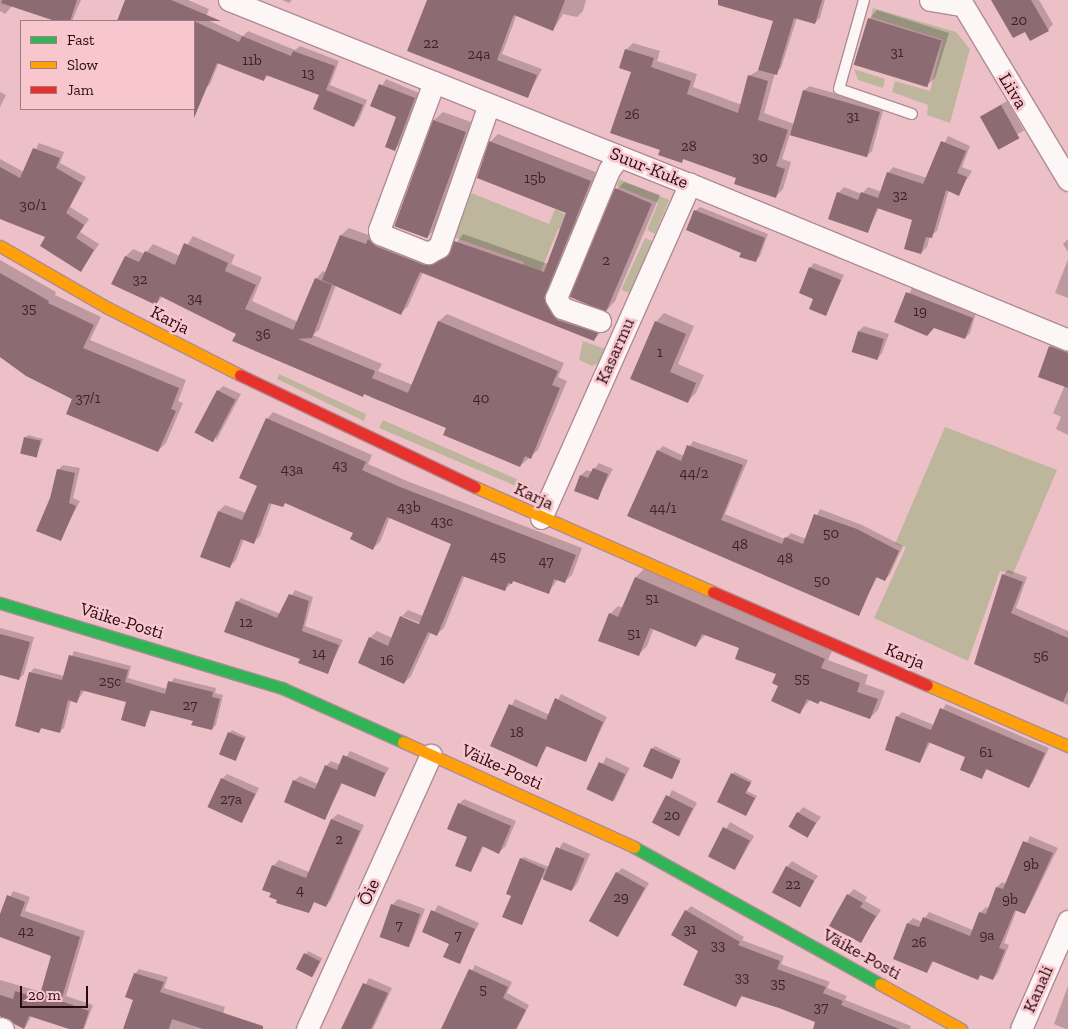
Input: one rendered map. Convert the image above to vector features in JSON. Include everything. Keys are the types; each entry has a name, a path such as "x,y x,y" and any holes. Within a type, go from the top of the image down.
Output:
{"street":[{"name":"Suur-Kuke","path":"229,0 690,184 1068,340"},
{"path":"930,0 961,3"},
{"name":"Liiva","path":"961,3 1068,180"},
{"path":"434,82 379,230 380,234 428,253 439,247 489,104"},
{"path":"600,321 562,308 556,298 609,170 619,156"},
{"name":"Kasarmu","path":"540,518 690,184"},
{"name":"Karja","path":"0,246 108,308 273,392 540,518 1068,746"},
{"name":"Väike-Posti","path":"0,603 282,688 615,837 961,1029"},
{"name":"Õie","path":"307,1029 431,755"},
{"name":"Kanali","path":"1021,1029 1068,921"}],"lane":[{"path":"864,0 839,89 912,114"}],"shaded area":[{"path":"873,8 956,32 970,49 950,123 927,115 928,105 892,92 895,81 930,91 943,40 871,17"},
{"path":"854,69 885,79 883,88 858,80"},
{"path":"619,179 669,200 655,234 647,230 658,203 617,186"},
{"path":"469,192 549,224 555,209 580,221 574,235 558,229 541,271 517,281 524,262 453,237"},
{"path":"645,238 652,241 630,293 621,290"},
{"path":"583,341 605,349 600,363 592,366 579,360"},
{"path":"279,374 366,414 364,421 277,379"},
{"path":"383,420 532,486 530,492 379,428"},
{"path":"945,427 1057,470 1013,574 1000,571 968,661 874,618 906,547 895,544"}],"building":[{"path":"2,0 77,0 70,20 52,20 1,3"},
{"path":"125,0 171,0 221,21 195,20 117,20"},
{"path":"427,0 565,0 553,31 514,15 511,22 497,60 537,75 528,98 407,51"},
{"path":"718,0 822,0 815,24 794,18 777,75 758,70 773,21 718,5"},
{"path":"991,0 1031,0 1049,31 1030,41 1025,32 1013,38"},
{"path":"868,18 942,41 927,87 854,65"},
{"path":"195,21 239,42 242,36 291,56 293,51 335,66 326,90 363,105 354,127 313,109 319,95 266,75 264,81 217,63 194,118"},
{"path":"625,49 654,58 651,67 691,81 687,94 738,113 748,75 768,81 758,120 788,130 776,166 785,169 776,198 734,184 736,178 683,159 682,163 658,155 660,150 610,133 631,72 619,68"},
{"path":"379,84 415,98 395,151 385,147 396,117 370,106"},
{"path":"803,90 880,112 867,157 790,135"},
{"path":"1001,105 1019,138 998,150 980,117"},
{"path":"433,120 466,132 427,238 394,226"},
{"path":"489,141 591,181 544,298 557,320 598,333 594,341 420,272 401,315 322,280 340,235 366,244 368,239 375,246 424,265 445,258 454,241 544,272 566,213 477,178"},
{"path":"941,141 966,151 957,173 967,177 959,196 946,190 932,238 926,237 921,254 904,249 912,220 877,208 868,233 828,219 837,192 858,200 861,192 878,198 887,172 923,184"},
{"path":"33,148 60,158 56,168 82,183 66,213 84,225 76,238 94,250 81,272 40,246 45,237 0,219 0,167 20,178"},
{"path":"615,188 652,204 606,312 569,297"},
{"path":"694,210 765,238 756,262 739,257 741,253 686,230"},
{"path":"184,243 228,263 225,271 256,285 245,309 293,330 315,278 332,285 312,338 298,339 375,371 372,378 408,393 438,321 558,371 552,385 560,388 531,459 525,456 520,467 443,435 446,428 364,394 363,397 232,341 236,334 160,296 156,305 111,284 125,256 139,262 145,251 175,265"},
{"path":"809,267 841,280 826,316 809,309 813,299 799,293"},
{"path":"0,273 49,301 48,303 94,325 83,348 179,388 171,409 176,411 158,452 66,414 72,399 26,376 0,357"},
{"path":"906,292 973,318 965,339 934,328 927,336 894,322"},
{"path":"655,321 686,334 670,372 696,383 688,403 630,379"},
{"path":"858,331 884,339 877,360 852,352"},
{"path":"1049,346 1068,353 1068,388 1038,377"},
{"path":"217,390 236,400 213,442 194,432"},
{"path":"266,418 366,462 362,470 400,487 576,555 565,583 554,579 549,594 513,581 512,584 508,583 505,591 462,576 437,636 428,632 404,684 358,663 369,637 388,646 400,616 419,624 451,544 387,517 373,550 350,539 353,533 285,503 283,507 269,503 254,544 241,539 230,568 200,557 218,511 242,520 257,486 239,478"},
{"path":"24,437 41,441 37,457 20,454"},
{"path":"687,445 743,465 721,520 782,544 785,537 803,544 814,514 857,529 899,551 885,581 876,577 859,616 627,516 657,450 681,461"},
{"path":"593,468 608,474 598,500 574,491 580,475 588,478"},
{"path":"57,469 75,473 69,503 76,506 61,541 36,531 50,498"},
{"path":"1002,574 1023,582 1011,613 1068,638 1068,690 1063,702 974,664"},
{"path":"635,577 825,659 821,668 860,683 857,692 878,699 870,719 820,701 818,704 807,699 800,714 771,701 778,686 772,683 776,674 735,659 739,648 702,634 696,647 650,628 639,656 598,641 609,613 618,617"},
{"path":"289,594 309,601 302,631 339,645 328,674 298,663 300,659 224,632 236,601 277,618"},
{"path":"0,634 30,642 19,680 0,675"},
{"path":"69,655 128,670 125,682 165,694 168,681 213,692 212,697 220,699 212,730 191,725 193,721 150,710 145,727 121,720 126,702 81,690 77,703 68,700 60,733 41,728 39,733 15,726 29,672 62,680"},
{"path":"555,698 603,722 586,762 546,746 537,767 490,746 509,704 546,720"},
{"path":"940,708 1045,753 1029,788 986,769 982,779 960,770 965,757 928,742 920,763 885,750 896,716 931,730"},
{"path":"228,732 245,739 236,761 219,754"},
{"path":"651,748 680,761 672,779 643,766"},
{"path":"343,755 385,773 375,797 341,783 325,820 284,802 293,780 315,789 325,765 337,770"},
{"path":"599,762 625,774 613,801 586,789"},
{"path":"731,773 751,783 745,793 755,798 746,816 717,802"},
{"path":"221,778 255,794 242,823 207,807"},
{"path":"666,795 693,809 679,836 652,823"},
{"path":"458,803 511,826 499,854 482,846 471,872 455,866 467,837 447,829"},
{"path":"797,812 816,823 808,838 788,827"},
{"path":"331,819 360,831 326,907 314,902 309,913 276,903 277,900 269,897 271,893 262,890 272,865 306,878"},
{"path":"723,827 750,841 735,870 708,856"},
{"path":"1023,841 1053,853 1025,914 1015,910 999,948 1005,950 993,980 980,975 978,980 932,961 927,973 893,959 907,923 919,927 923,917 970,936 979,912 986,914 996,887 1003,889"},
{"path":"556,847 585,859 572,891 543,879"},
{"path":"520,858 545,869 522,925 502,917 511,896 506,894"},
{"path":"786,866 814,881 800,908 772,892"},
{"path":"616,872 645,888 618,937 589,921"},
{"path":"847,894 863,903 860,907 876,916 861,943 829,926"},
{"path":"7,895 25,902 20,916 80,937 61,1001 89,1011 83,1029 69,1029 29,1016 24,1029 0,1016 0,995 13,999 15,991 39,998 51,956 0,937 0,914"},
{"path":"391,904 420,914 409,947 380,937"},
{"path":"431,910 475,929 460,964 443,957 449,944 422,932"},
{"path":"685,910 740,942 738,945 780,961 777,969 826,987 823,993 843,1001 841,1005 899,1029 813,1029 815,1022 779,1008 741,996 736,1007 683,985 698,951 671,935"},
{"path":"304,953 320,961 312,977 296,969"},
{"path":"469,969 508,987 503,998 526,1010 516,1029 441,1029"},
{"path":"134,973 164,982 160,992 263,1026 263,1029 203,1029 172,1019 169,1029 123,1029 133,1000 125,997"},
{"path":"363,983 388,993 371,1029 341,1029"}],"traffic: fast":[{"path":"0,603 282,688 403,742"},
{"path":"634,847 880,984"}],"traffic: slow":[{"path":"0,246 108,308 240,375"},
{"path":"475,487 713,592"},
{"path":"927,685 1068,746"},
{"path":"403,742 634,847"},
{"path":"880,984 961,1029"}],"traffic: jam":[{"path":"240,375 475,487"},
{"path":"713,592 927,685"}]}
